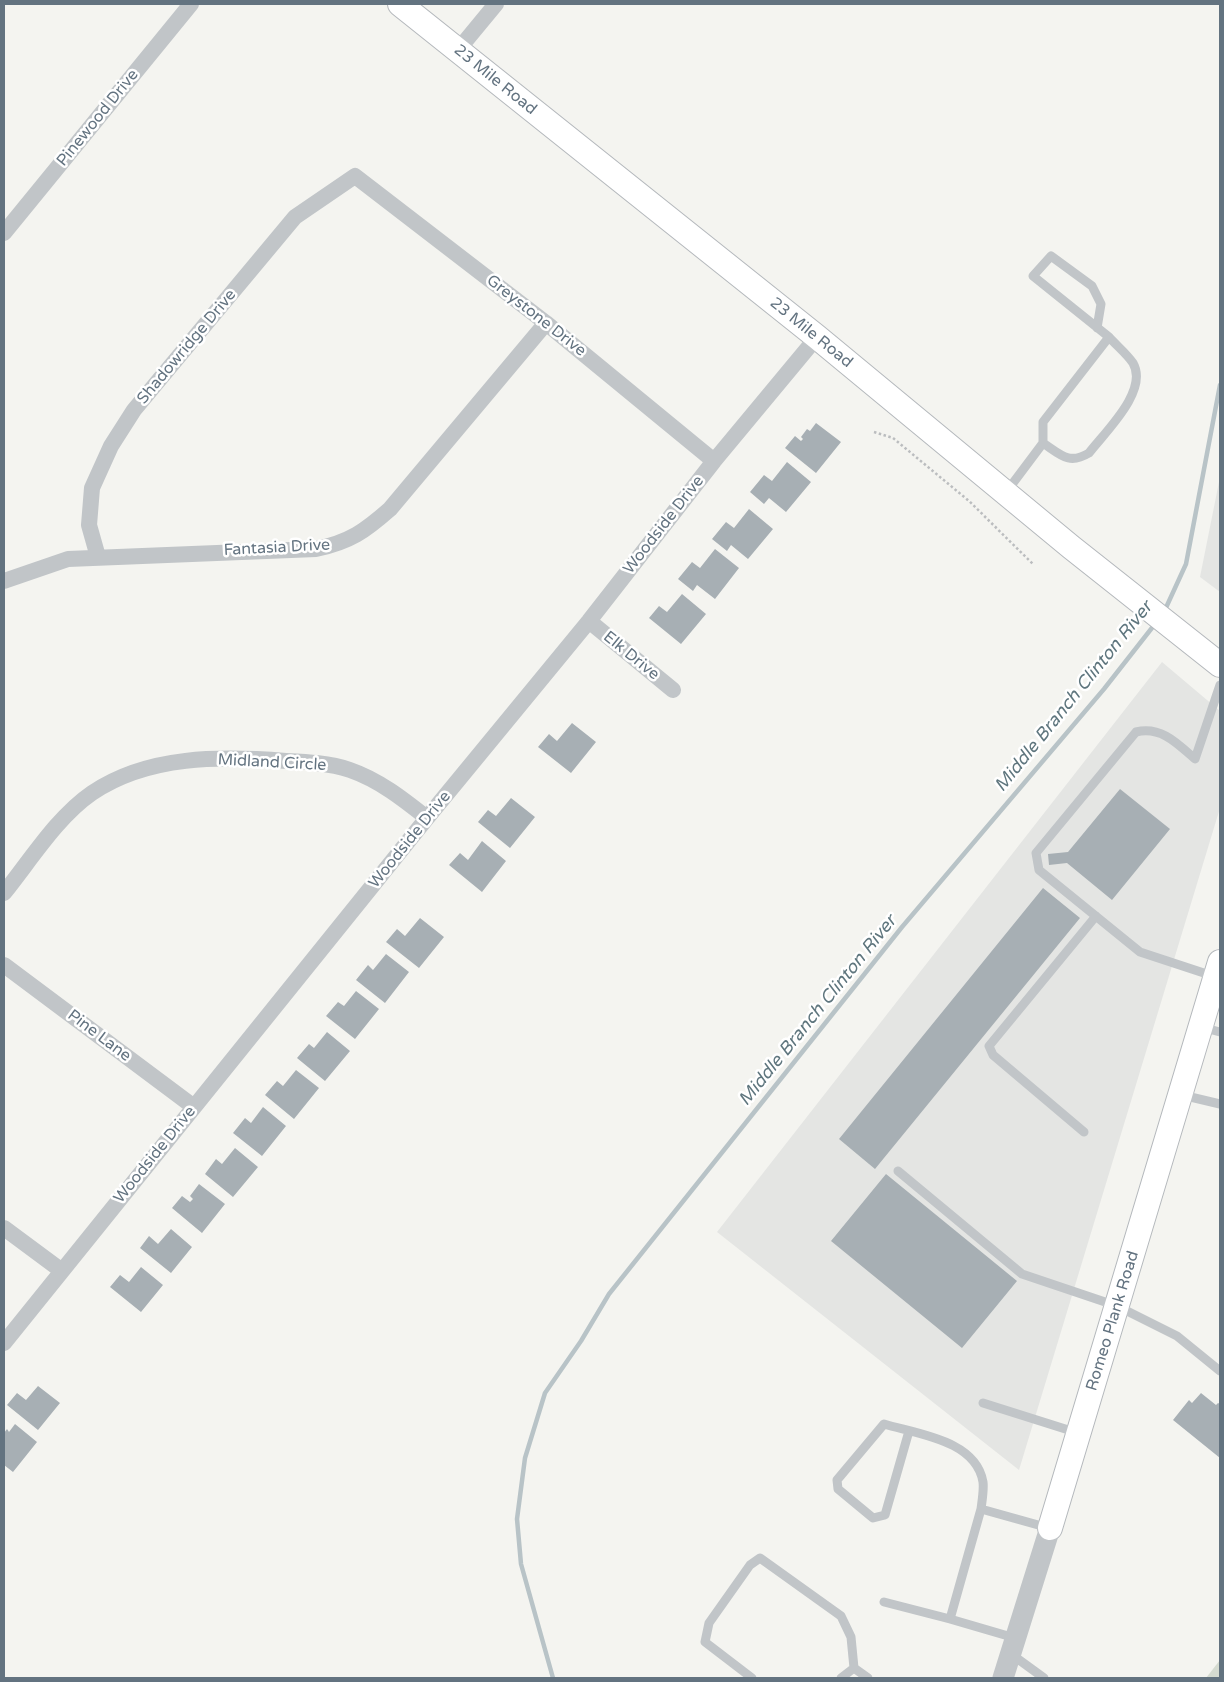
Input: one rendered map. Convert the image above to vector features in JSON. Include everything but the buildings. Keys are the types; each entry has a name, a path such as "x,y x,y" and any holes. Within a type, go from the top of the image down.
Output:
{"main road":[{"name":"23 Mile Road","path":"400,4 817,337 1071,547 1220,665"},
{"name":"Romeo Plank Road","path":"1050,1528 1182,1094 1210,1030 1218,969"}],"street":[{"name":"Pinewood Drive","path":"4,233 192,4"},
{"path":"458,50 496,4"},
{"name":"Greystone Drive","path":"355,176 546,323 714,461"},
{"name":"Shadowridge Drive","path":"98,557 89,525 92,488 111,446 134,410 295,217 355,176"},
{"name":"Fantasia Drive","path":"4,581 68,559 316,549 341,544 368,529 390,509 546,323"},
{"name":"Woodside Drive","path":"4,1343 427,818 589,621 714,461 817,337"},
{"name":"Elk Drive","path":"589,621 674,690"},
{"name":"Midland Circle","path":"4,893 68,814 91,794 115,779 134,771 164,764 216,758 249,758 326,764 368,777 387,788 427,818"},
{"name":"Pine Lane","path":"4,965 194,1107"},
{"path":"4,1228 62,1271"},
{"name":"Romeo Plank Road","path":"1003,1678 1050,1528"}],"lane":[{"path":"1043,443 1067,458 1079,459 1089,453 1131,399 1136,387 1133,363 1098,328 1033,276 1051,256 1092,286 1102,304 1098,328"},
{"path":"1006,492 1043,443 1043,422 1108,337"},
{"path":"1218,969 1140,952 1040,870 1036,853 1136,732 1147,729 1160,732 1195,759 1220,685"},
{"path":"1084,1132 993,1055 989,1046 1096,916"},
{"path":"1182,1094 1220,1104"},
{"path":"898,1171 1022,1274 1117,1306 1177,1336 1220,1371"},
{"path":"983,1403 1079,1433"},
{"path":"908,1431 885,1514 873,1518 838,1489 836,1480 884,1424 908,1431 955,1445 976,1464 983,1482 981,1509 950,1619"},
{"path":"981,1509 1050,1528"},
{"path":"752,1678 705,1642 708,1623 750,1565 760,1558 841,1616 851,1637 854,1668 868,1678"},
{"path":"884,1602 950,1619 1013,1646 1044,1678"},
{"path":"842,1678 854,1668"}],"path":[{"path":"874,432 893,438 969,501 1034,565"}],"shaded area":[{"path":"1220,477 1220,592 1200,577"},
{"path":"1162,662 1220,711 1220,808 1019,1470 717,1232"},
{"path":"1220,1660 1220,1678 1206,1678"}],"waterway":[{"name":"Middle Branch Clinton River","path":"1164,612 1186,564 1220,385"},
{"name":"Middle Branch Clinton River","path":"553,1678 521,1564 517,1519 525,1458 545,1393 581,1341 609,1294 902,927 1104,689 1155,624"}]}
